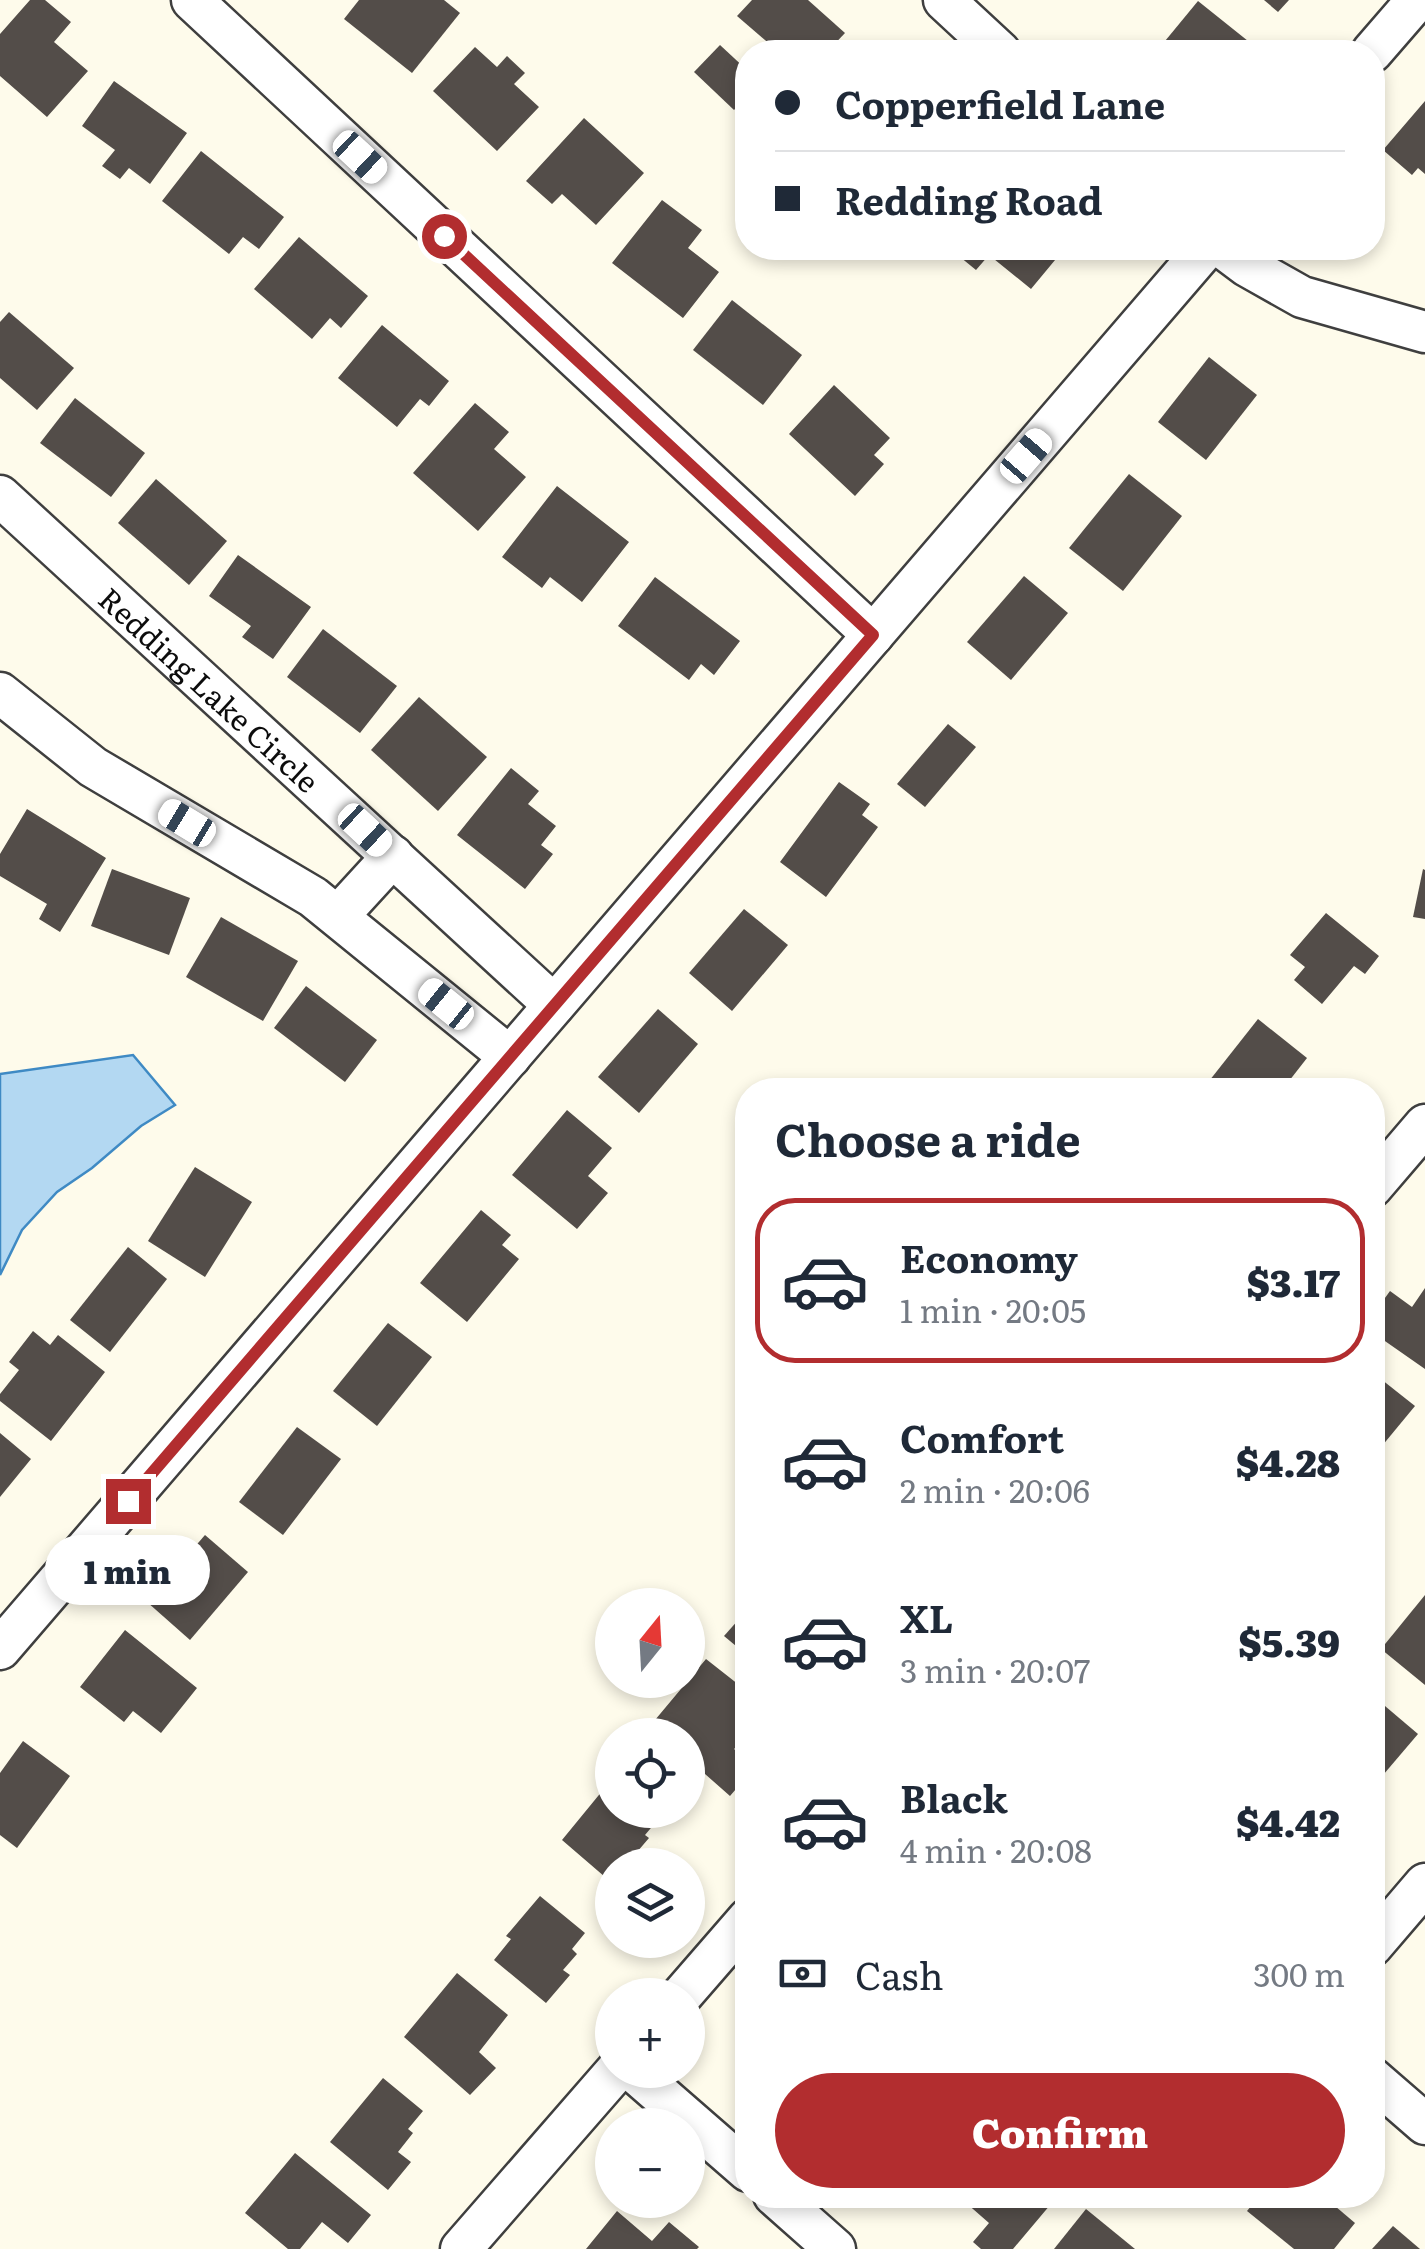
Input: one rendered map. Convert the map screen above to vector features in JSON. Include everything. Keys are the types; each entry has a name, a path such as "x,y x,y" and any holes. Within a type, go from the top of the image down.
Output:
{"street":[{"path":"192,0 873,635"},
{"path":"944,0 987,40"},
{"path":"1382,40 1416,0"},
{"path":"0,1650 1196,260"},
{"path":"1239,260 1302,297 1425,332"},
{"name":"Redding Lake Circle","path":"0,496 554,1005"},
{"path":"0,693 92,767 314,897 510,1056"},
{"path":"338,916 393,856"},
{"path":"1385,1172 1425,1125"},
{"path":"1385,1931 1425,1884"},
{"path":"697,1978 735,1934"},
{"path":"460,2249 601,2088"},
{"path":"652,2088 735,2161"},
{"path":"1385,2089 1425,2124"},
{"path":"789,2208 835,2249"}],"water":[{"path":"133,1055 175,1105 141,1126 57,1192 22,1230 0,1275 0,1074"}],"building":[{"path":"30,0 45,0 71,22 54,42 88,71 47,117 0,76 0,34"},
{"path":"359,0 444,0 460,13 412,73 344,19"},
{"path":"752,0 808,0 845,33 838,40 765,40 737,16"},
{"path":"1264,0 1289,0 1278,12"},
{"path":"1198,1 1247,40 1166,40"},
{"path":"720,45 735,59 735,109 734,110 694,72"},
{"path":"475,47 497,67 507,56 525,73 514,84 539,107 497,151 433,91"},
{"path":"114,81 187,133 150,184 129,168 120,179 102,166 115,150 82,126"},
{"path":"1425,101 1425,174 1418,168 1412,175 1385,148"},
{"path":"584,118 644,173 596,225 562,194 552,204 526,181"},
{"path":"201,151 284,217 259,249 243,237 229,254 162,201"},
{"path":"662,200 702,230 688,248 719,272 683,318 612,263"},
{"path":"299,237 368,296 341,328 330,318 312,339 254,289"},
{"path":"964,260 985,260 976,270"},
{"path":"995,260 1055,260 1031,289"},
{"path":"732,300 802,355 763,405 693,350"},
{"path":"9,312 74,368 37,410 0,378 0,322"},
{"path":"382,325 449,381 429,406 420,399 397,427 338,378"},
{"path":"1209,357 1257,395 1206,460 1158,422"},
{"path":"834,385 890,438 874,455 884,464 855,496 789,434"},
{"path":"75,398 145,453 111,497 40,443"},
{"path":"475,403 509,432 494,449 526,477 478,531 413,473"},
{"path":"1129,474 1182,516 1123,591 1069,548"},
{"path":"156,479 227,541 189,585 118,523"},
{"path":"557,486 629,542 582,602 550,577 542,588 502,557"},
{"path":"238,555 311,607 273,659 242,637 251,626 209,596"},
{"path":"1024,576 1068,613 1011,680 967,642"},
{"path":"655,577 740,641 714,675 701,664 689,680 618,626"},
{"path":"323,629 397,686 360,733 287,677"},
{"path":"419,697 487,757 438,811 371,750"},
{"path":"948,724 976,747 925,807 897,784"},
{"path":"511,768 539,791 528,804 556,826 541,845 553,854 525,889 457,835"},
{"path":"839,782 870,804 862,815 878,827 826,897 780,862"},
{"path":"27,809 106,858 60,932 39,919 47,904 0,876 0,854"},
{"path":"112,869 190,898 169,955 91,926"},
{"path":"1425,870 1425,919 1413,917"},
{"path":"744,909 788,945 732,1011 689,973"},
{"path":"1326,913 1379,956 1365,974 1354,966 1322,1004 1294,980 1305,967 1290,955"},
{"path":"221,917 298,961 263,1021 186,977"},
{"path":"306,986 377,1040 345,1082 274,1028"},
{"path":"658,1009 698,1044 639,1113 598,1077"},
{"path":"1258,1019 1307,1058 1291,1078 1211,1078"},
{"path":"567,1110 612,1148 588,1176 608,1193 577,1229 512,1175"},
{"path":"195,1167 252,1202 205,1277 148,1241"},
{"path":"481,1210 511,1235 502,1245 519,1259 467,1322 420,1283"},
{"path":"128,1247 167,1279 110,1352 70,1320"},
{"path":"1425,1288 1425,1369 1385,1341 1385,1298 1390,1291 1412,1307"},
{"path":"388,1323 432,1357 377,1426 333,1391"},
{"path":"33,1331 50,1345 58,1335 105,1372 51,1441 0,1401 0,1394 19,1370 9,1362"},
{"path":"1385,1382 1415,1406 1385,1442"},
{"path":"297,1427 341,1459 283,1535 239,1502"},
{"path":"0,1433 31,1459 0,1497"},
{"path":"205,1535 248,1572 190,1640 147,1602"},
{"path":"1425,1595 1425,1685 1385,1652 1385,1644"},
{"path":"735,1624 735,1645 724,1636"},
{"path":"125,1630 197,1688 161,1733 133,1711 124,1722 80,1687"},
{"path":"706,1659 735,1682 735,1790 730,1796 705,1774 705,1718 657,1718 673,1698 705,1698"},
{"path":"1385,1706 1418,1734 1385,1773"},
{"path":"23,1741 70,1776 17,1848 0,1835 0,1773"},
{"path":"595,1800 595,1828 651,1828 640,1848 595,1848 595,1868 562,1840"},
{"path":"540,1896 585,1933 572,1949 577,1954 563,1970 570,1975 546,2003 494,1960 511,1939 506,1936"},
{"path":"457,1973 508,2015 479,2052 496,2068 470,2095 404,2037"},
{"path":"383,2078 423,2111 408,2129 413,2133 398,2152 411,2162 388,2190 330,2142"},
{"path":"295,2153 371,2215 348,2243 322,2222 300,2249 288,2249 245,2213"},
{"path":"972,2208 1048,2208 1013,2249 981,2249 973,2242 989,2223"},
{"path":"1337,2208 1355,2223 1334,2249 1294,2249 1247,2211"},
{"path":"1086,2209 1135,2249 1054,2249"},
{"path":"611,2218 625,2218 652,2241 669,2222 699,2247 697,2249 586,2249"},
{"path":"1393,2226 1420,2249 1372,2249"}],"route":[{"path":"128,1501 873,635 444,236"}]}
